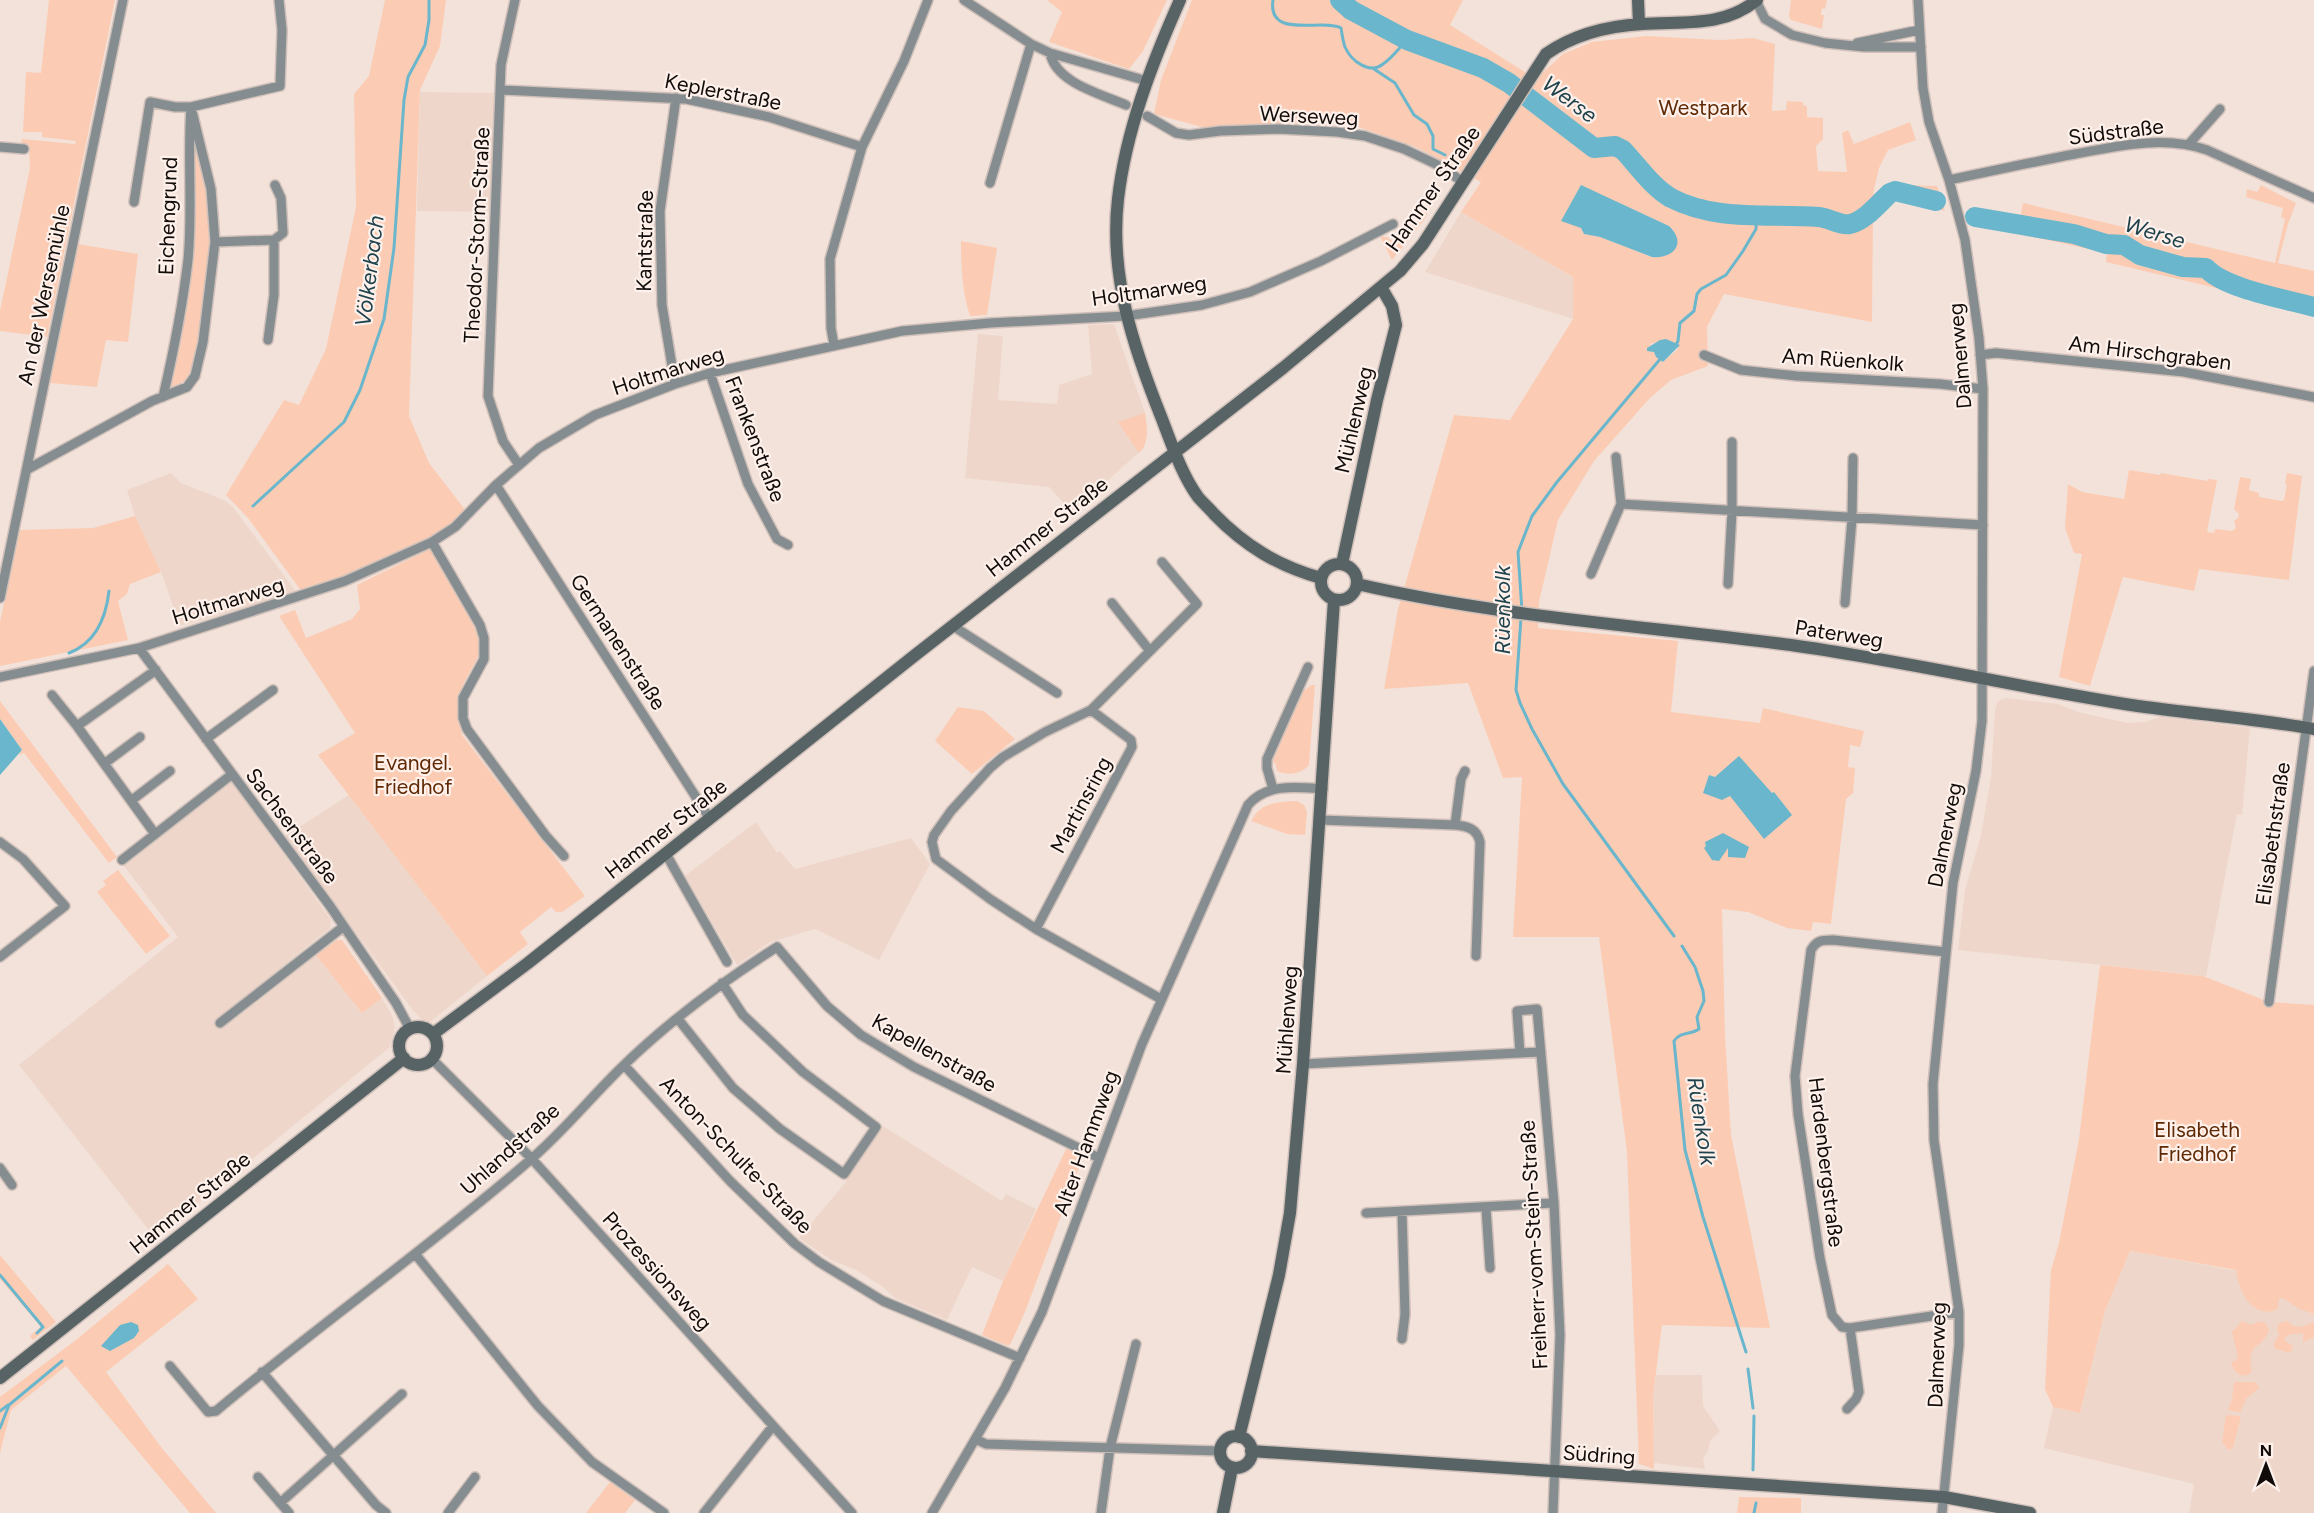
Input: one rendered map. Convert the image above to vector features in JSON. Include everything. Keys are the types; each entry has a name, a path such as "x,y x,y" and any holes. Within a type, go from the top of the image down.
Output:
{"main road":[{"path":"1180,0 1147,81 1137,113 1118,199 1117,262 1126,316 1145,377 1174,451 1198,497 1228,529 1256,552 1273,561 1321,578"},
{"path":"1638,0 1639,24"},
{"name":"Hammer Straße","path":"433,1034 528,963 1174,451 1283,368 1400,271 1423,244 1546,54 1596,31 1639,24 1717,21 1731,16 1756,1"},
{"name":"Mühlenweg","path":"1342,564 1377,400 1396,325 1392,306 1381,287"},
{"path":"1342,564 1355,573 1357,584 1352,596 1341,601 1334,600 1325,594 1321,578 1330,566 1342,564"},
{"name":"Paterweg","path":"1357,584 1413,597 1501,610 1792,645 2130,705 2310,729"},
{"name":"Mühlenweg","path":"1239,1437 1279,1275 1290,1213 1304,1064 1334,600"},
{"path":"422,1028 433,1034 437,1046 431,1059 415,1064 404,1058 399,1047 400,1041 410,1029 422,1028"},
{"name":"Hammer Straße","path":"0,1378 404,1058"},
{"path":"1239,1437 1248,1442 1251,1451 1246,1464 1232,1468 1223,1462 1220,1451 1226,1440 1239,1437"},
{"name":"Südring","path":"1251,1451 1944,1497 2030,1513"},
{"path":"1223,1513 1232,1468"}],"street":[{"name":"An der Wersemühle","path":"0,598 123,0"},
{"name":"Eichengrund","path":"134,202 150,102 175,107 191,107 280,86 282,30 279,0"},
{"name":"Theodor-Storm-Straße","path":"515,0 501,65 502,90 488,396 503,441 519,465"},
{"path":"834,345 831,328 830,259 862,147 904,61 928,0"},
{"path":"964,0 1031,44 1050,53 1147,81"},
{"name":"Dalmerweg","path":"1918,0 1923,88 1929,122 1949,180 1965,240 1983,389 1980,677 1982,721 1979,758 1955,869 1932,1107 1934,1140 1959,1312 1959,1345 1942,1513"},
{"path":"1756,1 1765,19 1792,35 1845,45 1921,47"},
{"path":"1845,45 1919,30"},
{"path":"990,183 1031,44"},
{"path":"1050,53 1054,66 1064,75 1126,105"},
{"name":"Keplerstraße","path":"502,90 676,98 769,117 862,147"},
{"name":"Kantstraße","path":"675,384 662,305 660,212 676,98"},
{"name":"Eichengrund","path":"28,469 163,397 187,387 195,376 203,342 214,242 211,189 191,107"},
{"name":"Eichengrund","path":"163,397 188,260 191,107"},
{"path":"2189,144 2220,109"},
{"name":"Werseweg","path":"1147,117 1176,133 1190,135 1220,131 1278,129 1365,136 1404,149 1440,166 1463,182"},
{"name":"Südstraße","path":"1949,180 2136,143 2189,144 2314,198"},
{"path":"0,147 24,149"},
{"path":"214,242 274,240 283,233 281,198 276,185"},
{"name":"Holtmarweg","path":"0,677 139,648 345,581 432,542 455,527 496,485 539,448 595,415 675,384 710,373 902,331 990,323 1126,316 1202,305 1250,292 1321,261 1393,225"},
{"path":"268,340 274,295 274,240"},
{"name":"Am Hirschgraben","path":"1980,355 1996,353 2184,372 2314,397"},
{"name":"Am Rüenkolk","path":"1704,355 1741,370 1983,389"},
{"name":"Frankenstraße","path":"710,373 748,484 777,539 788,545"},
{"path":"1728,584 1732,511 1732,442"},
{"path":"1591,574 1621,504 1616,457"},
{"path":"1845,603 1852,519 1852,458"},
{"name":"Germanenstraße","path":"496,485 710,819"},
{"path":"1621,504 1983,525"},
{"path":"432,542 480,625 484,638 484,659 463,698 463,718 467,729 546,836 564,856"},
{"path":"1161,999 1036,929 990,899 936,859 933,852 934,835 970,789 1003,757 1045,732 1091,710 1197,604 1162,562"},
{"path":"1113,603 1150,651"},
{"path":"953,626 1058,693"},
{"name":"Sachsenstraße","path":"139,648 330,906 396,1003 410,1029"},
{"path":"1308,667 1267,759 1267,768 1273,789 1323,789"},
{"path":"76,726 156,670"},
{"name":"Elisabethstraße","path":"2269,1002 2310,729 2314,671"},
{"path":"206,739 273,690"},
{"path":"52,695 105,763 155,834"},
{"name":"Martinsring","path":"1036,929 1132,747 1131,740 1091,710"},
{"path":"105,763 140,737"},
{"path":"132,800 170,771"},
{"path":"1455,825 1461,779 1465,771"},
{"path":"122,860 231,775"},
{"name":"Alter Hammweg","path":"932,1513 1020,1358 1042,1312 1161,999 1248,805 1261,792 1273,789"},
{"path":"1321,820 1455,825 1468,826 1474,830 1480,842 1476,956"},
{"path":"0,842 23,859 65,906 0,957"},
{"path":"666,854 727,962"},
{"path":"220,1023 343,927"},
{"name":"Hardenbergstraße","path":"1847,1409 1859,1392 1846,1328 1832,1315 1820,1258 1798,1114 1795,1076 1811,950 1821,940 1833,940 1946,952"},
{"name":"Uhlandstraße","path":"170,1366 208,1412 216,1411 262,1372 416,1255 532,1159 624,1065 678,1018 723,983 777,947"},
{"name":"Kapellenstraße","path":"777,947 827,1006 861,1035 914,1066 1099,1158"},
{"path":"678,1018 733,1088 780,1129 844,1174 876,1127 803,1072 743,1015 723,983"},
{"name":"Freiherr-vom-Stein-Straße","path":"1520,1053 1517,1011 1537,1009 1554,1203 1560,1335 1553,1513"},
{"path":"1304,1064 1541,1052"},
{"name":"Prozessionsweg","path":"431,1059 532,1159 852,1513"},
{"name":"Anton-Schulte-Straße","path":"624,1065 730,1181 795,1244 819,1262 884,1301 1020,1358"},
{"path":"0,1168 12,1185"},
{"path":"1366,1213 1554,1203"},
{"path":"1486,1208 1490,1268"},
{"path":"1402,1212 1406,1314 1402,1338"},
{"path":"416,1255 538,1406 592,1462 664,1513"},
{"path":"1846,1328 1959,1312"},
{"path":"1101,1513 1110,1448 1136,1344"},
{"path":"262,1372 376,1505 386,1513"},
{"path":"280,1503 402,1394"},
{"path":"704,1513 773,1426"},
{"path":"975,1440 986,1444 1220,1451"},
{"path":"258,1477 289,1513"},
{"path":"448,1513 475,1477"}],"shaded area":[{"path":"420,92 497,93 489,212 417,211"},
{"path":"1461,212 1573,277 1573,319 1425,272"},
{"path":"1114,324 1145,413 1147,435 1144,448 1072,512 1049,487 965,478 978,334 1003,336 998,400 1057,404 1059,385 1092,374 1088,325"},
{"path":"171,473 181,483 224,500 233,507 297,593 180,626 161,572 135,516 127,490"},
{"path":"2007,698 2058,704 2078,712 2127,723 2145,722 2160,717 2250,728 2242,815 2237,814 2206,976 1958,950 1965,890 1981,835 1991,777 1995,710 1998,701"},
{"path":"231,781 331,920 330,928 229,1009 234,1020 316,955 337,940 342,940 382,998 392,1015 395,1027 390,1047 155,1238 19,1065 178,937 124,866"},
{"path":"349,795 487,976 430,1022 422,1020 412,1009 285,836"},
{"path":"756,822 777,853 780,851 795,869 911,838 930,864 879,960 815,929 770,942 737,965 685,876"},
{"path":"883,1126 1002,1201 1006,1194 1036,1209 1003,1281 972,1267 947,1320 895,1298 883,1287 856,1270 831,1260 799,1238 845,1183"},
{"path":"2130,1251 2231,1270 2314,1273 2314,1513 2189,1513 2194,1484 2044,1448 2053,1407 2080,1413 2105,1311"},
{"path":"1656,1375 1702,1375 1703,1406 1720,1431 1710,1441 1708,1451 1703,1458 1705,1469 1654,1463 1653,1396"}],"green space":[{"path":"49,0 115,0 47,337 0,331 0,311 30,168 29,146 21,144 22,139 75,144 76,141 42,137 42,132 23,132 26,72 41,73"},
{"path":"385,0 446,0 440,46 420,90 409,416 429,463 466,511 429,541 302,592 248,518 226,495 284,400 299,405 326,349 356,207 354,94 369,76"},
{"path":"1047,0 1167,0 1143,51 1129,69 1049,42 1062,12"},
{"name":"Westpark","path":"1192,0 1463,0 1450,25 1536,79 1563,54 1592,42 1646,36 1720,40 1753,38 1775,44 1772,111 1786,110 1787,101 1803,102 1803,105 1807,106 1807,117 1823,118 1823,139 1816,146 1818,171 1847,172 1842,133 1848,130 1854,144 1910,122 1916,140 1888,150 1879,168 1873,194 1900,185 1937,186 1945,211 1896,195 1886,201 1873,216 1872,322 1724,294 1707,327 1708,366 1671,380 1650,398 1594,461 1558,520 1539,602 1538,628 1678,641 1671,712 1760,723 1763,708 1864,731 1860,747 1850,745 1848,767 1855,768 1853,793 1846,799 1831,924 1813,922 1811,931 1787,928 1748,912 1722,909 1725,1036 1731,1135 1770,1328 1662,1325 1653,1396 1654,1469 1639,1464 1627,1152 1599,937 1513,937 1522,777 1503,778 1468,683 1384,689 1398,609 1454,415 1510,420 1573,319 1573,277 1461,212 1481,182 1416,147 1341,121 1209,129 1154,114 1161,80","holes":["1620,204 1669,226 1652,257 1600,237 1584,234 1581,228","1657,342 1676,345 1678,349 1663,362 1650,344"]},
{"path":"1791,0 1827,0 1825,9 1822,8 1821,15 1824,15 1822,29 1791,20 1789,16"},
{"path":"193,132 207,193 209,255 202,317 190,378 170,389 168,385 181,314"},
{"path":"2261,185 2296,203 2278,263 2314,271 2314,311 2106,262 2107,253 1973,224 1969,208 2020,218 2023,203 2275,263 2285,219 2281,217 2283,208 2246,197 2247,189 2257,192"},
{"path":"1432,203 1424,220 1392,260 1380,236 1387,237 1397,245 1407,233 1403,227 1423,218 1421,208"},
{"path":"961,241 997,248 987,315 970,316 962,279"},
{"path":"77,244 138,254 128,342 106,340 97,387 50,383"},
{"path":"1145,413 1146,439 1139,453 1118,422"},
{"path":"2129,470 2207,481 2208,479 2217,480 2207,532 2214,533 2215,529 2232,531 2236,528 2234,521 2239,514 2234,509 2240,477 2251,479 2249,490 2259,493 2259,497 2282,501 2287,485 2285,484 2287,473 2302,476 2289,580 2199,569 2194,591 2123,577 2090,686 2059,677 2082,554 2074,553 2065,528 2068,484 2082,492 2124,499"},
{"path":"135,516 161,572 130,584 127,594 118,601 128,640 0,666 0,622 20,530 93,528"},
{"name":"Evangel. Friedhof","path":"430,549 482,640 478,657 464,683 460,696 459,715 462,735 585,896 562,912 556,912 551,907 520,932 528,944 487,976 318,755 355,733 279,616 295,610 306,638 352,619 360,609 357,585"},
{"path":"1311,685 1315,685 1309,765 1298,772 1281,773 1277,771 1275,763 1272,762 1302,692"},
{"path":"0,701 117,857 109,863 24,753 19,755 22,750 0,719"},
{"path":"958,707 984,711 1015,739 972,774 935,741"},
{"path":"1297,801 1304,805 1307,812 1305,835 1287,834 1251,821 1260,810 1270,804"},
{"path":"118,870 170,936 146,954 97,892 106,885 103,881"},
{"path":"337,940 342,940 382,998 362,1013 316,955"},
{"name":"Elisabeth Friedhof","path":"2100,965 2203,976 2269,1002 2314,1005 2314,1314 2299,1309 2283,1298 2279,1298 2278,1309 2269,1312 2255,1308 2245,1298 2236,1270 2130,1251 2105,1311 2080,1413 2053,1407 2045,1389 2051,1270 2059,1243 2079,1139"},
{"path":"1068,1145 1084,1154 1025,1312 1010,1345 1006,1345 982,1335 1003,1281"},
{"path":"0,1255 56,1322 33,1340 30,1336 41,1327 0,1279"},
{"path":"168,1264 198,1299 106,1372 161,1447 216,1513 190,1513 66,1366 11,1410 0,1453 0,1397 76,1340"},
{"path":"2242,1321 2251,1325 2265,1322 2269,1331 2252,1351 2252,1371 2243,1376 2237,1373 2231,1363 2238,1358 2232,1332"},
{"path":"2288,1321 2297,1327 2314,1322 2314,1337 2303,1342 2303,1333 2286,1337 2284,1340 2293,1346 2290,1353 2276,1349 2273,1344 2279,1335 2277,1329 2279,1323"},
{"path":"2234,1382 2256,1382 2259,1388 2246,1399 2240,1412 2228,1410"},
{"path":"2226,1415 2241,1416 2233,1448 2228,1450 2222,1442"},
{"path":"610,1482 635,1500 625,1513 586,1513"},
{"path":"1739,1497 1801,1498 1801,1513 1737,1513"}],"water":[{"path":"1581,185 1669,226 1677,238 1676,249 1660,257 1652,257 1600,237 1584,234 1581,228 1561,221"},
{"path":"1666,339 1680,345 1663,362 1656,357 1654,352 1647,351 1647,348"},
{"path":"0,719 22,750 0,775"},
{"path":"1739,756 1772,793 1774,792 1792,815 1764,839 1730,796 1722,800 1703,793 1709,775 1715,777"},
{"path":"1723,833 1749,847 1745,858 1728,857 1728,848 1719,861 1712,860 1704,848 1705,842"},
{"path":"131,1322 138,1325 139,1331 134,1338 110,1351 101,1346 120,1325"}],"waterway":[{"name":"Völkerbach","path":"253,506 344,422 360,390 384,319 394,248 404,100 408,77 425,45 429,0"},
{"path":"1273,0 1273,12 1278,20 1287,24 1341,28 1344,45 1348,52 1361,65 1367,67 1378,67 1383,64 1407,40"},
{"name":"Werse","path":"1340,0 1351,10 1407,40 1483,68 1509,83 1594,148 1615,146 1623,150 1658,188 1671,198 1689,206 1725,214 1819,217 1850,224 1861,219 1895,191 1936,201"},
{"path":"1374,69 1395,83 1414,115 1427,124 1433,136 1433,149 1445,155"},
{"name":"Rüenkolk","path":"1675,346 1678,341 1680,323 1694,311 1697,294 1701,289 1726,275 1756,229 1756,216"},
{"name":"Werse","path":"1975,217 2074,234 2106,244 2124,245 2140,255 2183,267 2206,268 2227,282 2314,307"},
{"name":"Rüenkolk","path":"1522,611 1518,552 1532,516 1557,482 1661,358"},
{"name":"Völkerbach","path":"69,653 86,643 98,628 105,611 109,591"},
{"name":"Rüenkolk","path":"1521,618 1516,690 1532,729 1563,784 1674,936"},
{"name":"Rüenkolk","path":"1682,946 1695,967 1704,1001 1697,1017 1699,1029 1680,1036 1674,1041 1685,1150 1703,1217 1746,1352"},
{"name":"Völkerbach","path":"0,1275 43,1327 37,1333"},
{"name":"Völkerbach","path":"0,1428 9,1405 62,1361"},
{"name":"Rüenkolk","path":"1748,1369 1753,1408"},
{"name":"Völkerbach","path":"0,1411 8,1405"},
{"name":"Rüenkolk","path":"1753,1470 1754,1416"},
{"name":"Rüenkolk","path":"1754,1513 1756,1503"}]}
